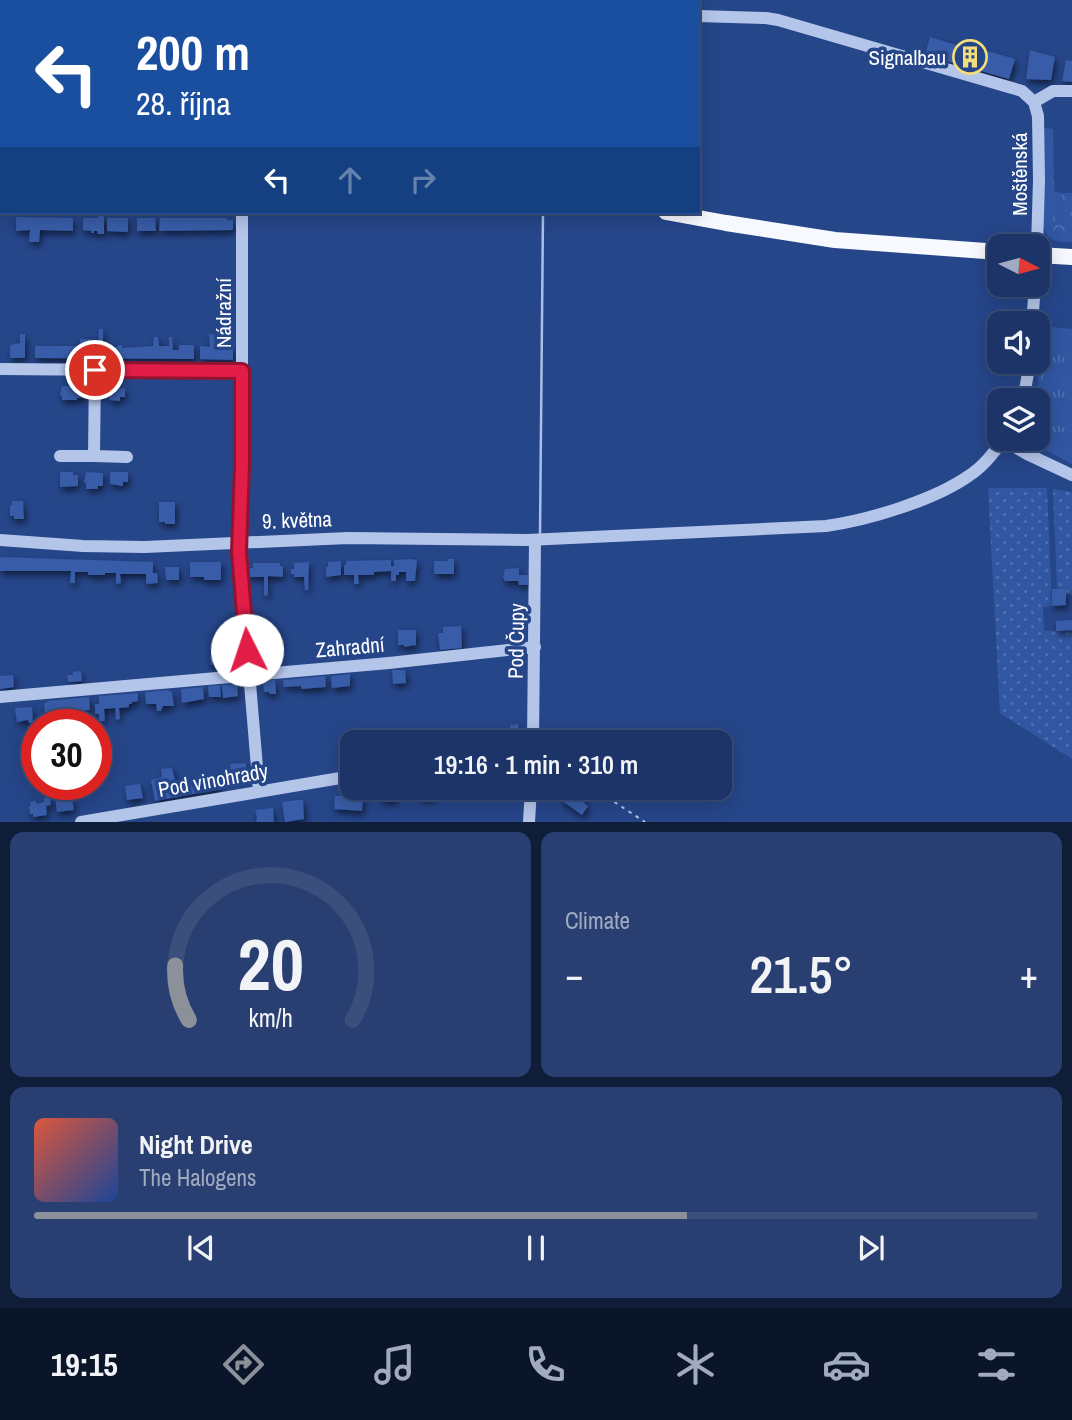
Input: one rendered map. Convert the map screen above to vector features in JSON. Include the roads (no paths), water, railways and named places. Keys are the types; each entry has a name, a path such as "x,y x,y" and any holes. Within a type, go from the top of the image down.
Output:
{"main road":[{"path":"677,214 827,239 987,251"},
{"path":"1050,256 1072,257"}],"street":[{"name":"Moštěnská","path":"700,16 766,18 1021,91 1034,102 1038,116 1037,234"},
{"name":"Moštěnská","path":"1034,102 1053,91 1072,91"},
{"name":"Nádražní","path":"242,214 242,465 239,542 258,791"},
{"path":"0,369 242,371"},
{"path":"94,456 95,370"},
{"name":"9. května","path":"0,540 128,547 371,537 555,540 843,524 884,513 949,488 972,474 995,451"},
{"path":"1024,451 1072,475"},
{"path":"60,456 127,457"},
{"name":"Pod Čupy","path":"533,730 536,540"},
{"name":"Zahradní","path":"0,697 535,647"},
{"name":"Pod vinohrady","path":"81,821 340,778"},
{"path":"529,821 530,800"}],"waterway":[{"path":"540,535 543,214"}],"place":[{"name":"Signalbau","path":"970,57"}]}
